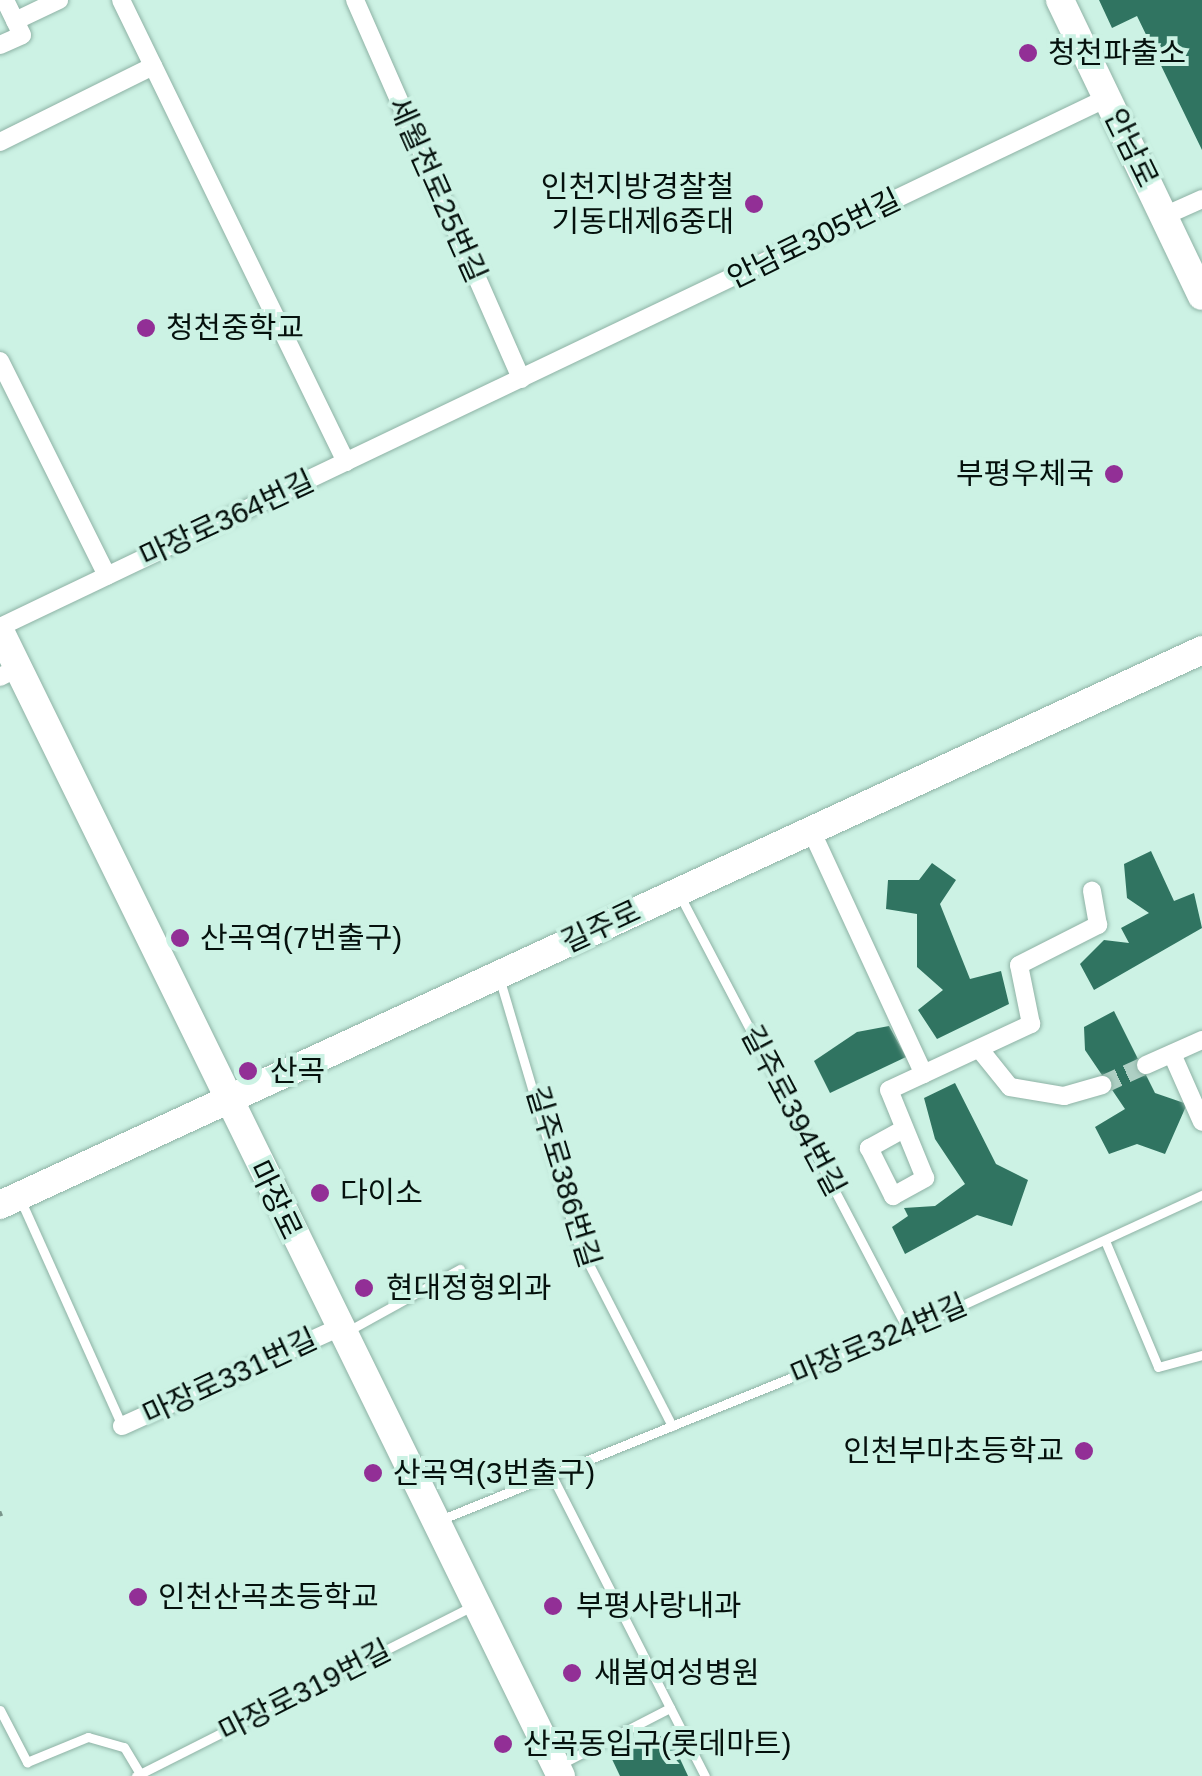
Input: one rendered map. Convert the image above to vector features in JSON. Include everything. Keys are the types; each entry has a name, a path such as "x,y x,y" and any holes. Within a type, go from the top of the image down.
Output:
{"main road":[{"name":"안남로","path":"1060,0 1202,296"},
{"name":"마장로","path":"0,629 9,673 559,1771"},
{"name":"길주로","path":"9,1201 1202,650"}],"street":[{"path":"0,45 22,35 5,0"},
{"path":"15,21 59,0"},
{"name":"마장로364번길","path":"121,0 346,462"},
{"name":"세월천로25번길","path":"356,0 521,379"},
{"path":"0,142 153,66"},
{"name":"안남로305번길","path":"521,379 1107,98"},
{"path":"1164,216 1202,198"},
{"name":"마장로364번길","path":"0,361 107,576"},
{"name":"마장로364번길","path":"0,629 521,379"},
{"path":"811,830 924,1074"},
{"path":"902,1130 889,1090 981,1052 1031,1024 1018,965 1098,925 1092,891"},
{"path":"1146,1064 1202,1040"},
{"path":"981,1052 1010,1087 1064,1096 1102,1085"},
{"path":"1172,1054 1202,1122"},
{"name":"마장로331번길","path":"122,1426 340,1331"}],"lane":[{"name":"길주로394번길","path":"678,892 908,1330"},
{"name":"길주로386번길","path":"498,974 578,1241 672,1426"},
{"name":"마장로324번길","path":"433,1523 908,1330 1106,1243 1202,1195"},
{"path":"9,1201 122,1426"},
{"path":"1106,1243 1158,1367 1202,1355"},
{"path":"340,1331 460,1269"},
{"path":"551,1474 705,1776"},
{"name":"마장로319번길","path":"138,1775 474,1606"},
{"name":"마장로","path":"559,1771 670,1708"},
{"path":"0,1710 27,1762 88,1737 124,1747 138,1775"}],"building":[{"path":"1099,0 1202,0 1202,150 1137,16 1112,28"},
{"path":"1151,851 1174,901 1194,893 1202,928 1094,990 1080,964 1104,940 1129,943 1121,928 1149,913 1127,898 1124,864"},
{"path":"932,863 956,880 940,904 970,979 1001,971 1009,1004 937,1039 918,1010 943,990 917,967 917,914 886,909 888,880 919,880"},
{"path":"1114,1011 1155,1093 1187,1104 1165,1154 1137,1144 1109,1154 1095,1127 1125,1109 1085,1050 1084,1027"},
{"path":"889,1026 906,1057 830,1093 814,1061 857,1032"},
{"path":"955,1083 996,1164 1028,1180 1012,1226 977,1215 905,1254 892,1227 908,1216 904,1208 935,1206 965,1184 935,1139 924,1098"},
{"path":"668,1733 688,1776 620,1776 611,1757"}],"tunnel":[{"path":"1102,1085 1146,1065"}],"place":[{"name":"청천파출소","path":"1028,53"},
{"name":"인천지방경찰철 기동대제6중대","path":"754,204"},
{"name":"청천중학교","path":"146,328"},
{"name":"부평우체국","path":"1114,474"},
{"name":"산곡역(7번출구)","path":"180,938"},
{"name":"산곡","path":"248,1071"},
{"name":"다이소","path":"320,1193"},
{"name":"현대정형외과","path":"364,1288"},
{"name":"인천부마초등학교","path":"1084,1451"},
{"name":"산곡역(3번출구)","path":"373,1473"},
{"name":"인천산곡초등학교","path":"138,1597"},
{"name":"부평사랑내과","path":"553,1606"},
{"name":"새봄여성병원","path":"572,1673"},
{"name":"산곡동입구(롯데마트)","path":"503,1744"}]}
